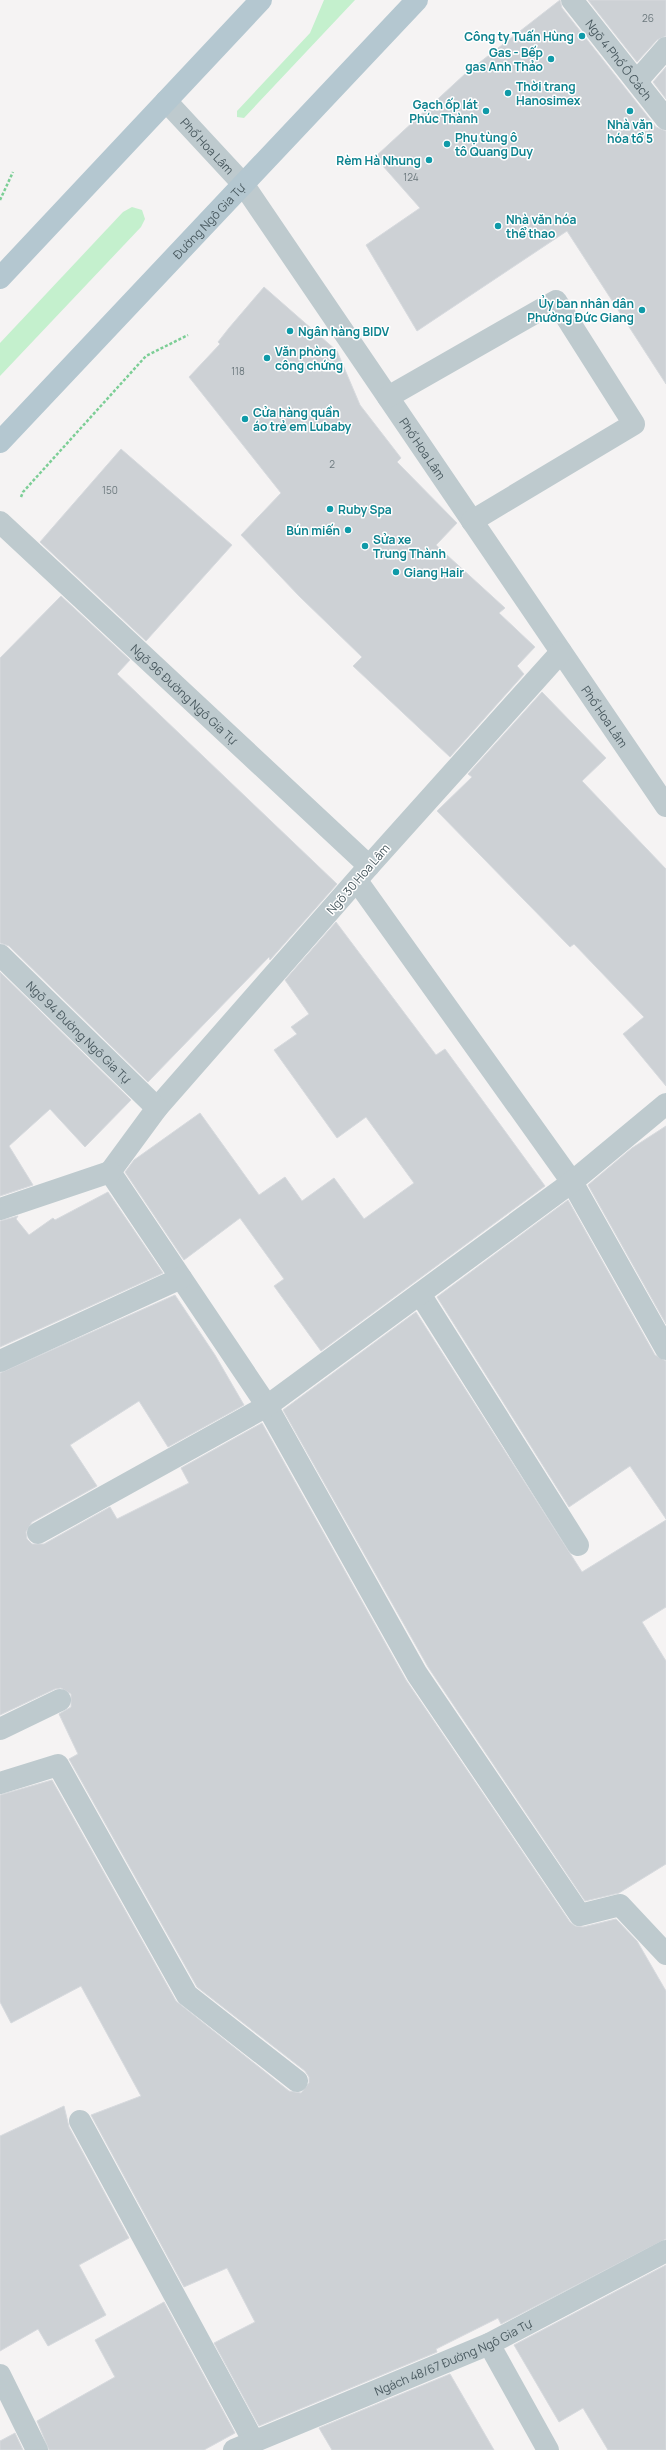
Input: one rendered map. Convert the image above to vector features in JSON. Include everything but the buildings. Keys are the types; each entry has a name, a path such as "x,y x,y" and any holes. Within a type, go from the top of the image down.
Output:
{"main road":[{"path":"0,278 261,0"},
{"name":"Đường Ngô Gia Tự","path":"0,442 417,0"}],"street":[{"name":"Ngõ 4 Phố Ô Cách","path":"572,0 666,119"},
{"path":"637,81 666,48"},
{"name":"Phố Hoa Lâm","path":"166,101 243,184 666,806"},
{"path":"388,396 556,301 634,424 472,521"},
{"name":"Ngõ 96 Đường Ngô Gia Tự","path":"0,522 363,873 572,1182 666,1349"},
{"name":"Ngõ 30 Hoa Lâm","path":"110,1172 157,1108 363,873 560,652"},
{"name":"Ngõ 94 Đường Ngô Gia Tự","path":"0,955 157,1108"},
{"path":"38,1534 268,1406 572,1182 666,1104"},
{"path":"0,1209 110,1172 180,1278 268,1406 417,1674 580,1915 620,1904 666,1954"},
{"path":"0,1361 180,1278"},
{"path":"420,1294 578,1545"},
{"path":"0,1729 60,1700"},
{"path":"0,1783 58,1765 187,1995 297,2081"},
{"path":"80,2121 254,2442"},
{"name":"Ngách 48/67 Đường Ngô Gia Tự","path":"234,2450 489,2344 666,2251"},
{"path":"489,2344 548,2450"},
{"path":"0,2375 37,2450"}],"path":[{"path":"0,200 13,172"},
{"path":"18,504 24,492 146,356 188,335"}],"green space":[{"path":"324,0 355,0 244,118 237,117 237,111 310,33"},
{"path":"132,207 142,210 145,219 141,227 0,376 0,343 123,212"}],"place":[{"name":"Công ty Tuấn Hùng","path":"582,36"},
{"name":"Gas - Bếp gas Anh Thảo","path":"551,59"},
{"name":"Thời trang Hanosimex","path":"508,93"},
{"name":"Gạch ốp lát Phúc Thành","path":"486,111"},
{"name":"Nhà văn hóa tổ 5","path":"630,111"},
{"name":"Phụ tùng ô tô Quang Duy","path":"447,144"},
{"name":"Rèm Hà Nhung","path":"429,160"},
{"name":"Nhà văn hóa thể thao","path":"498,226"},
{"name":"Ủy ban nhân dân Phường Đức Giang","path":"642,310"},
{"name":"Ngân hàng BIDV","path":"290,331"},
{"name":"Văn phòng công chứng","path":"267,358"},
{"name":"Cửa hàng quần áo trẻ em Lubaby","path":"245,419"},
{"name":"Ruby Spa","path":"330,509"},
{"name":"Bún miến","path":"348,530"},
{"name":"Sửa xe Trung Thành","path":"365,546"},
{"name":"Giang Hair","path":"396,572"}]}
